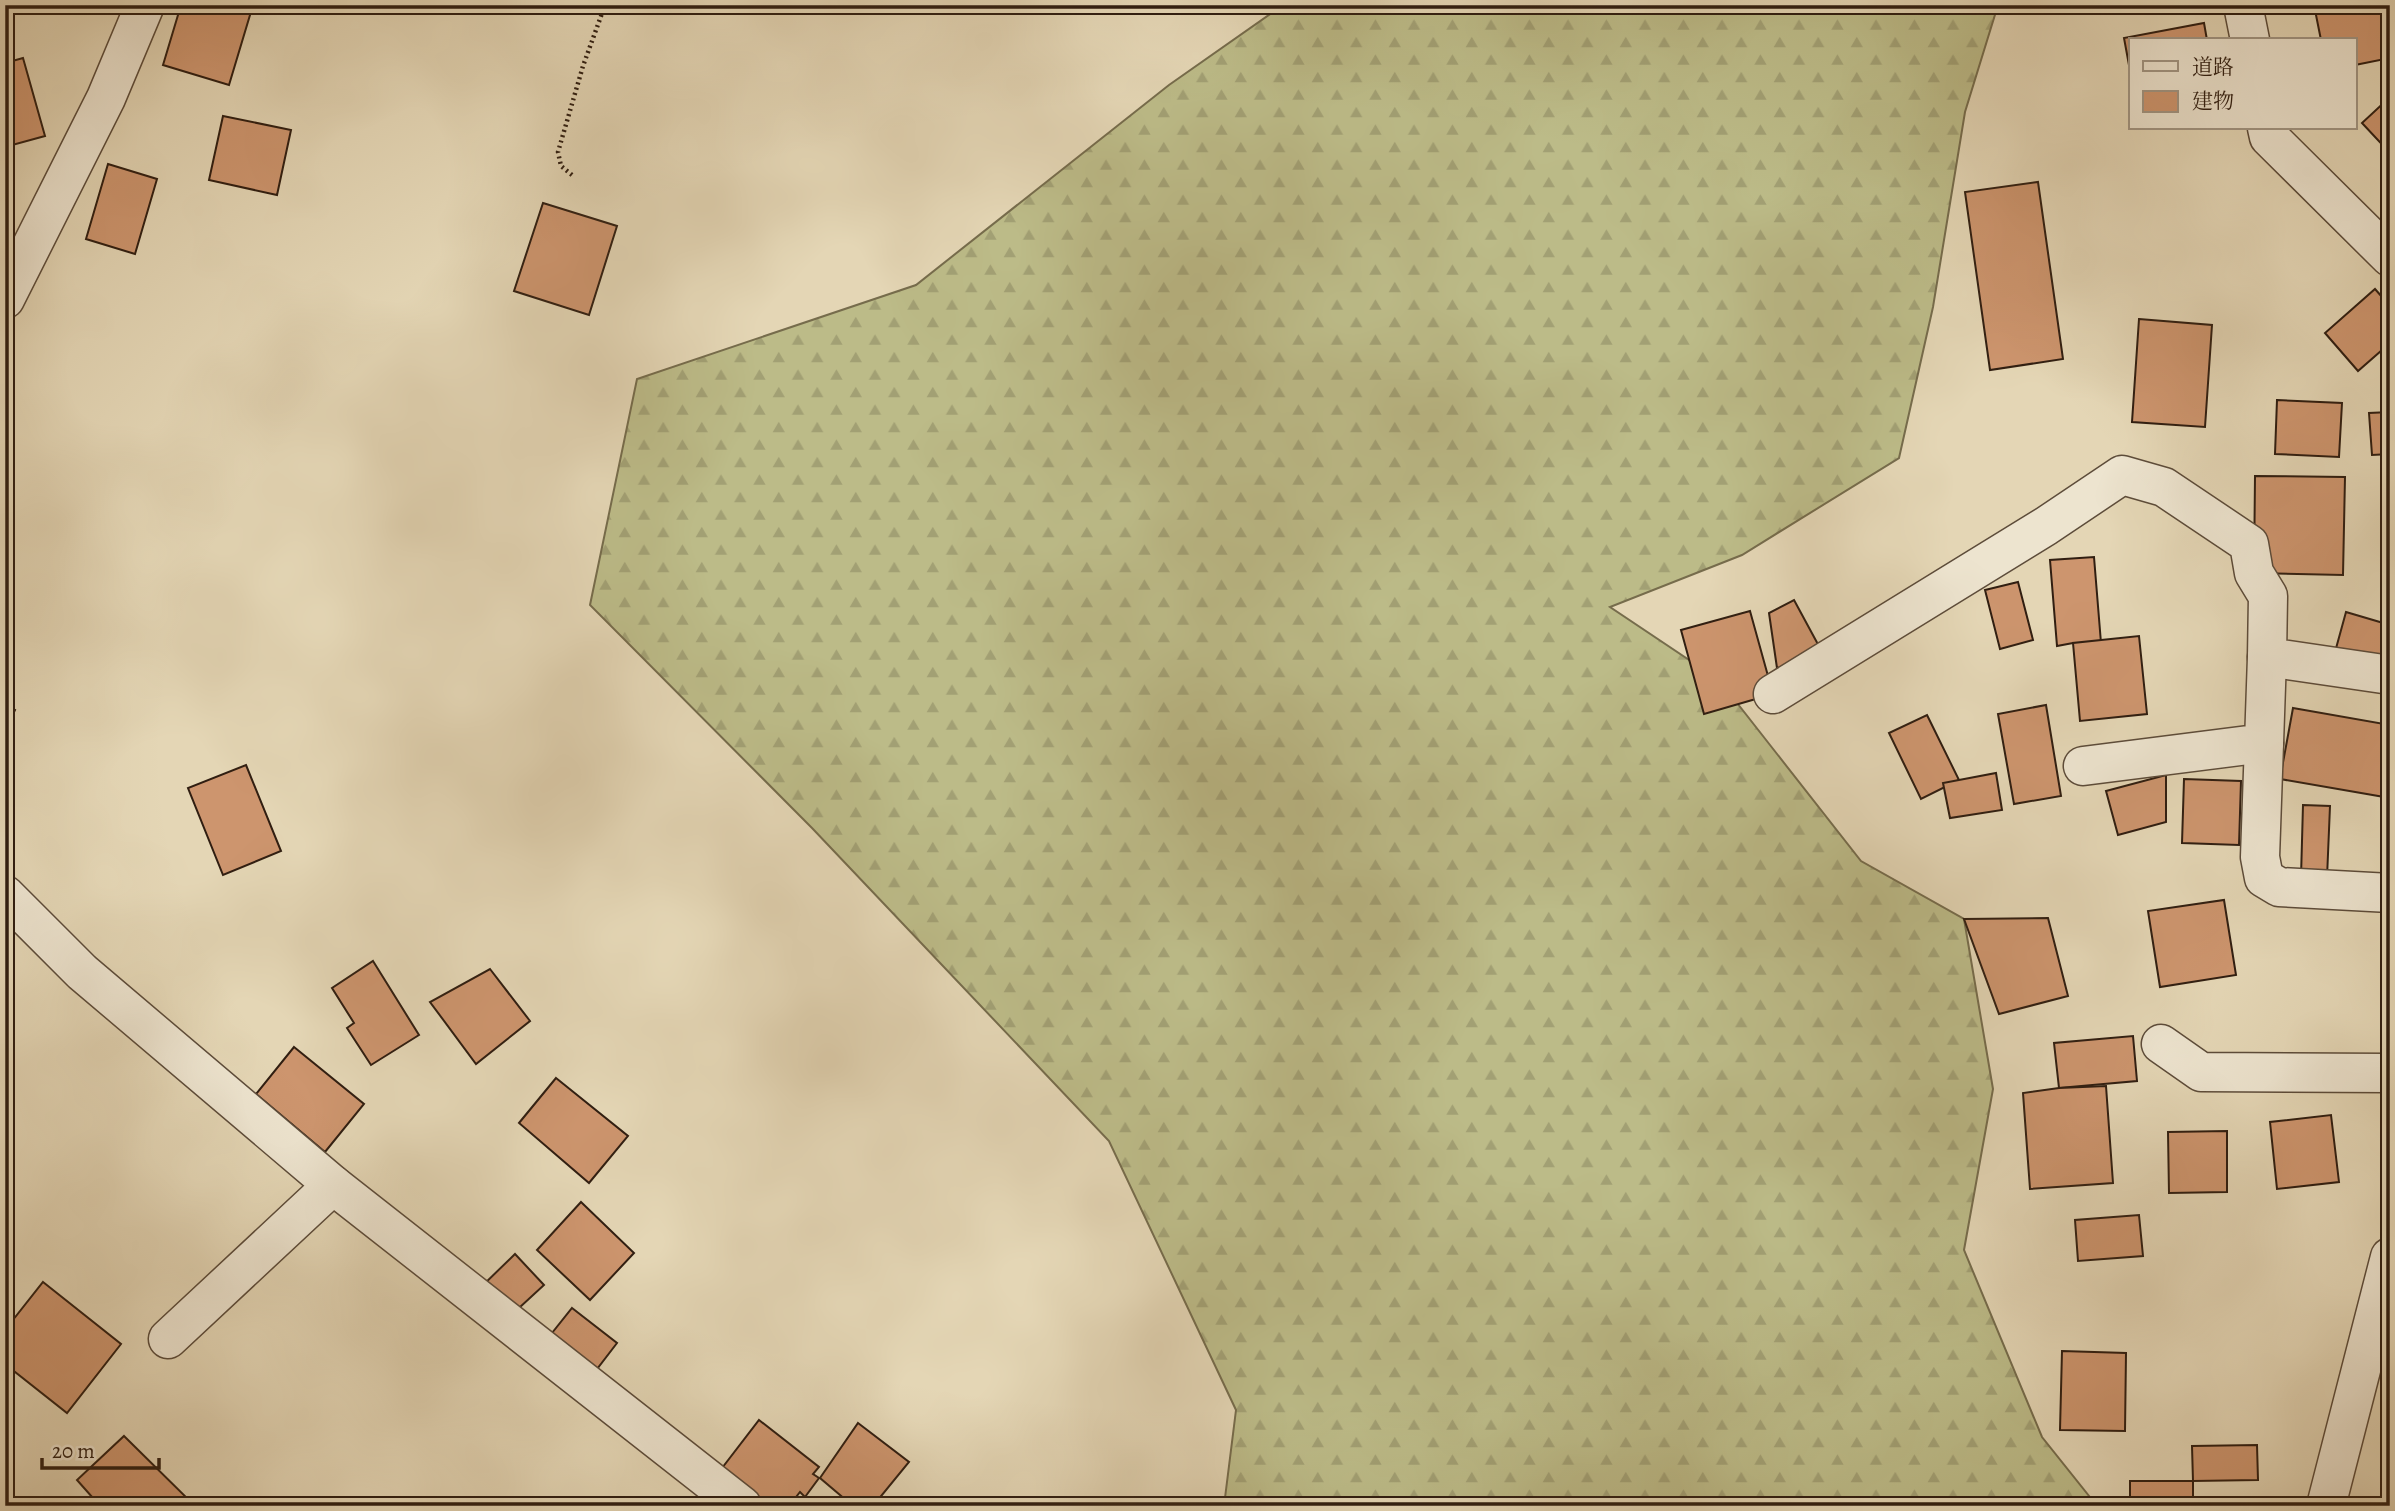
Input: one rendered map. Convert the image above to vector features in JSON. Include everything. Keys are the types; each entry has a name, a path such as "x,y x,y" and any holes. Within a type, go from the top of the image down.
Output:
{"street":[{"path":"5,299 106,98 145,5"},
{"path":"2243,5 2250,38"},
{"path":"2267,130 2269,137 2390,257"},
{"path":"1773,694 2046,526 2122,475 2164,487 2249,544 2254,573 2268,596 2260,857 2264,878 2279,887 2390,893"},
{"path":"2267,657 2390,675"},
{"path":"2083,766 2264,743"},
{"path":"5,895 82,972 332,1185 742,1506"},
{"path":"2161,1044 2201,1072 2390,1073"},
{"path":"168,1339 332,1185"},
{"path":"2326,1506 2390,1257"}],"path":[{"path":"572,175 561,166 558,152 583,66 605,5"}],"green space":[{"path":"1283,5 1998,5 1965,112 1933,307 1899,458 1742,555 1610,607 1719,680 1861,861 1964,919 1993,1089 1964,1250 2042,1437 2097,1506 1224,1506 1236,1410 1109,1141 812,828 590,605 637,379 916,285 1169,85"}],"building":[{"path":"181,5 253,5 229,85 163,65"},
{"path":"2314,5 2390,5 2390,58 2356,65 2356,38 2321,38"},
{"path":"2204,23 2207,38 2129,38 2129,65 2124,38"},
{"path":"23,58 45,136 5,147 5,63"},
{"path":"2390,97 2390,153 2362,123"},
{"path":"223,116 291,130 277,195 209,180"},
{"path":"108,164 157,179 135,254 86,239"},
{"path":"2038,182 2063,359 1990,370 1965,192"},
{"path":"543,203 617,226 589,315 514,291"},
{"path":"2375,289 2390,306 2390,343 2358,371 2325,333"},
{"path":"2139,319 2212,325 2205,427 2132,422"},
{"path":"2277,400 2342,403 2339,457 2275,454"},
{"path":"2390,412 2390,454 2372,455 2369,413"},
{"path":"2255,476 2345,477 2343,575 2254,573"},
{"path":"2094,557 2101,643 2057,646 2050,560"},
{"path":"2018,582 2033,640 2000,649 1985,590"},
{"path":"1794,600 1827,661 1777,668 1769,613"},
{"path":"1750,611 1773,694 1704,714 1681,630"},
{"path":"2346,612 2390,625 2379,664 2335,652"},
{"path":"2139,636 2147,714 2080,721 2073,643"},
{"path":"5,705 15,710 5,731"},
{"path":"2046,705 2061,796 2014,804 1998,714"},
{"path":"2293,708 2390,725 2390,798 2280,779"},
{"path":"1927,715 1959,780 1921,799 1889,733"},
{"path":"246,765 281,851 223,875 188,788"},
{"path":"1996,773 2002,810 1950,818 1943,783"},
{"path":"2166,775 2166,822 2118,835 2106,791"},
{"path":"2184,779 2241,781 2239,845 2182,843"},
{"path":"2303,805 2330,806 2327,878 2301,877"},
{"path":"2224,900 2236,975 2160,987 2148,911"},
{"path":"2048,918 2068,996 1999,1014 1964,919"},
{"path":"373,961 419,1035 371,1065 347,1028 354,1023 332,988"},
{"path":"490,969 530,1021 476,1064 430,1002"},
{"path":"2133,1036 2137,1081 2059,1088 2054,1043"},
{"path":"294,1047 364,1104 325,1152 256,1094"},
{"path":"556,1078 628,1136 589,1183 519,1123"},
{"path":"2106,1086 2113,1183 2030,1189 2023,1093"},
{"path":"2331,1115 2339,1182 2277,1189 2270,1122"},
{"path":"2227,1131 2227,1192 2169,1193 2168,1132"},
{"path":"581,1202 634,1253 590,1300 537,1250"},
{"path":"2139,1215 2143,1256 2078,1261 2075,1220"},
{"path":"515,1254 544,1285 507,1319 479,1289"},
{"path":"43,1282 121,1344 67,1413 5,1364 5,1330"},
{"path":"572,1308 617,1343 597,1369 552,1333"},
{"path":"2062,1351 2126,1353 2125,1431 2060,1430"},
{"path":"759,1420 819,1467 813,1474 819,1478 805,1497 800,1492 789,1506 763,1506 719,1472"},
{"path":"858,1423 909,1462 873,1506 853,1506 820,1478"},
{"path":"124,1436 193,1504 100,1506 77,1480"},
{"path":"2257,1445 2258,1480 2193,1481 2192,1446"},
{"path":"2130,1481 2193,1481 2193,1506 2130,1506"}]}
